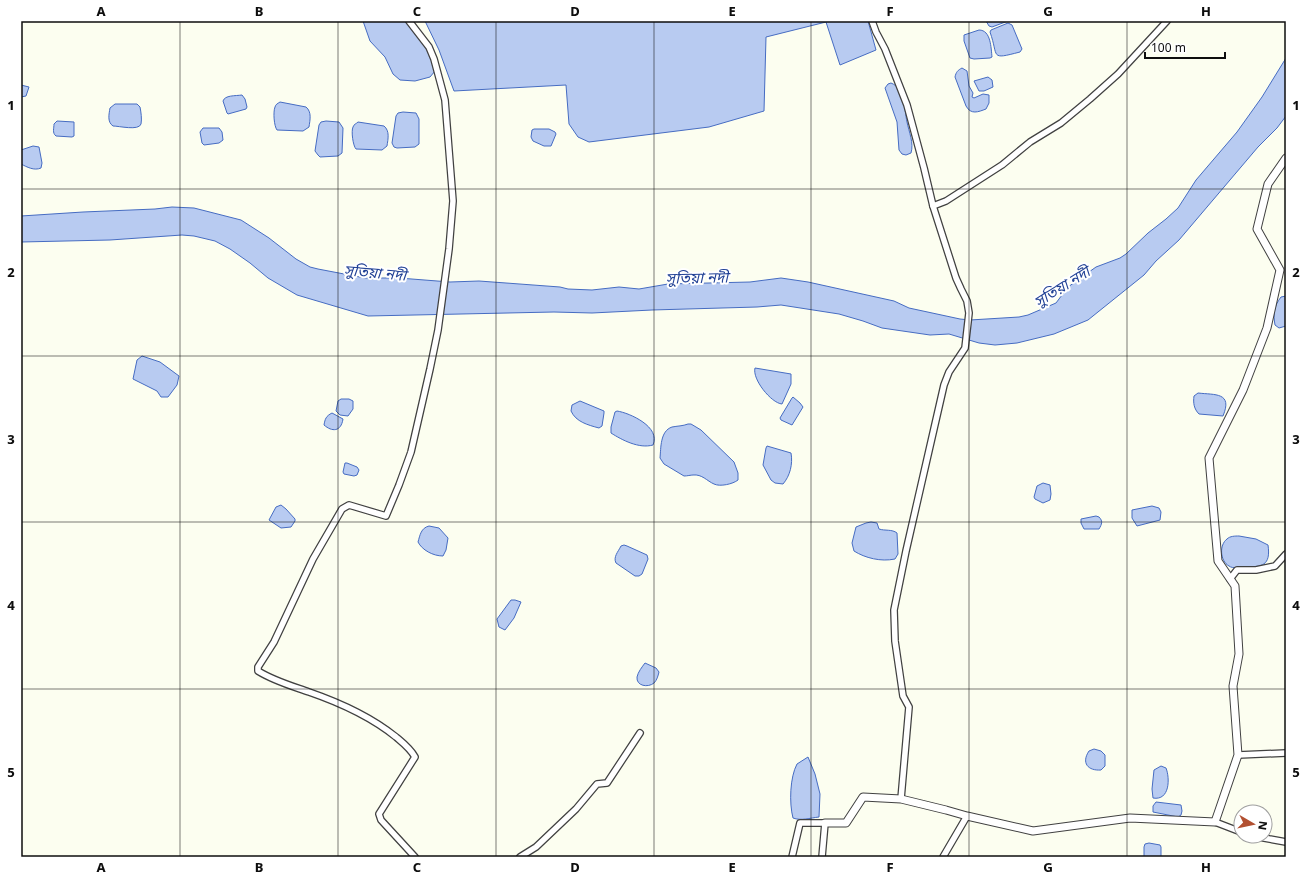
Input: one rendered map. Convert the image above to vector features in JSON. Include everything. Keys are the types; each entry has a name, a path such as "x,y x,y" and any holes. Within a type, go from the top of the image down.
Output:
{"street":[{"path":"410,21 430,48 445,100 453,201 449,249 438,330 411,452 386,516 349,505 342,509 313,559 274,642 258,667 258,671 268,678 335,701 361,714 384,727 410,749 415,757 379,814 381,820 415,857"},
{"path":"872,21 885,49 907,105 944,244 967,301 969,313 965,348 949,372 944,385 894,610 895,641 903,696 910,707 901,799"},
{"path":"933,206 946,201 1002,165 1030,142 1061,124 1118,74 1167,21"},
{"path":"1215,822 1238,755 1232,686 1239,654 1235,586 1218,561 1209,458 1243,390 1267,328 1280,270 1256,229 1268,184 1286,158"},
{"path":"1230,579 1238,570 1256,570 1275,566 1286,554"},
{"path":"520,857 536,847 576,809 597,784 607,782 640,733"},
{"path":"1238,755 1286,753"},
{"path":"792,857 800,823 846,822 863,797 901,799 967,816 1033,830 1130,818 1215,822 1233,829"},
{"path":"943,857 967,816"},
{"path":"822,857 825,823"},
{"path":"1273,840 1286,842"}],"water":[{"path":"363,21 407,21 432,57 435,71 430,77 415,81 400,80 393,74 385,57 370,41"},
{"path":"425,21 868,21 876,50 840,65 826,22 766,37 764,111 709,127 589,142 578,137 569,124 566,85 454,91 439,50"},
{"path":"986,21 1008,21 992,27 989,26"},
{"path":"1008,23 1012,25 1022,49 1020,52 999,56 995,51 990,32 991,30"},
{"path":"979,30 986,33 990,40 992,57 990,58 970,58 964,41 964,35"},
{"path":"1286,58 1286,116 1179,240 1156,261 1144,275 1088,320 1054,334 1017,343 995,345 979,343 949,334 930,335 882,328 839,314 781,305 592,313 554,312 368,316 297,295 268,278 230,249 215,241 194,236 182,235 110,240 21,242 21,216 172,207 194,208 241,220 269,238 296,259 310,267 365,278 399,278 450,282 479,281 592,290 619,287 639,289 668,284 750,282 781,278 808,282 894,301 909,308 960,319 970,320 1019,317 1028,315 1056,303 1068,287 1096,267 1120,258 1126,254 1178,208 1196,180 1237,132 1262,97"},
{"path":"962,68 967,71 969,86 973,93 972,97 974,98 983,94 989,95 989,103 986,109 972,112 966,106 955,77 957,71"},
{"path":"988,77 992,80 993,87 984,91 979,91 974,81"},
{"path":"891,83 896,86 904,100 912,145 911,153 906,155 902,154 899,150 897,122 885,88"},
{"path":"21,85 29,87 26,96 21,97"},
{"path":"242,95 245,99 246,109 228,114 223,101 224,99 231,96"},
{"path":"280,102 306,107 310,114 309,127 303,131 277,130 274,109"},
{"path":"115,104 137,104 140,107 141,124 137,127 128,128 113,126 109,118 110,108"},
{"path":"398,113 416,113 419,119 419,144 415,147 397,148 394,147 392,143 396,116"},
{"path":"57,121 74,122 74,136 56,136 54,133 54,124"},
{"path":"321,122 339,122 343,128 342,153 338,156 320,157 315,151 319,125"},
{"path":"358,122 384,126 388,133 387,146 382,150 356,149 353,142 352,129"},
{"path":"203,128 219,128 222,132 223,140 219,143 204,145 202,143 200,132"},
{"path":"549,129 555,132 556,134 551,146 544,146 533,141 531,137 532,130"},
{"path":"33,146 39,147 42,163 41,168 38,169 21,164 21,150"},
{"path":"1286,296 1286,326 1279,328 1275,325 1275,310 1281,297"},
{"path":"142,356 160,362 179,376 177,385 168,397 161,397 157,391 133,379 137,360"},
{"path":"755,368 791,374 791,384 782,404 773,400 763,390 756,378"},
{"path":"1198,393 1221,396 1226,403 1223,416 1199,414 1195,408 1194,401 1194,396"},
{"path":"793,397 803,407 792,425 781,420 780,418"},
{"path":"341,399 349,399 353,401 353,409 348,416 340,415 336,411 338,401"},
{"path":"580,401 604,411 602,426 599,428 587,424 573,415 571,411 572,405"},
{"path":"617,411 636,418 649,427 653,432 653,445 636,445 611,433 615,412"},
{"path":"332,413 343,419 342,423 336,430 330,429 324,425 328,415"},
{"path":"691,424 701,430 734,462 738,473 738,480 726,485 717,485 696,475 684,476 664,464 660,458 661,445 665,432 672,427"},
{"path":"767,446 791,453 792,461 790,470 783,484 775,483 771,480 763,465"},
{"path":"345,463 357,467 359,470 357,475 354,476 344,474"},
{"path":"1043,483 1050,485 1051,494 1050,500 1043,503 1034,497 1037,486"},
{"path":"281,505 295,519 291,527 281,528 269,520 276,507"},
{"path":"1152,506 1159,508 1161,512 1160,520 1137,526 1132,518 1132,510"},
{"path":"1096,516 1102,521 1099,529 1084,529 1081,519"},
{"path":"871,522 877,523 879,529 897,533 898,554 895,559 873,559 854,551 852,543 856,527"},
{"path":"429,526 439,528 448,538 446,550 443,556 428,552 422,548 418,542 420,534 426,527"},
{"path":"1233,536 1256,539 1268,545 1268,557 1264,564 1256,567 1234,568 1226,564 1222,557 1224,542"},
{"path":"624,545 647,555 648,559 642,574 639,576 635,576 615,561 616,554 621,546"},
{"path":"511,600 521,602 514,618 505,630 499,627 497,619"},
{"path":"645,663 656,668 659,672 655,682 652,685 646,686 640,684 637,680 638,673"},
{"path":"1094,749 1101,751 1105,755 1105,766 1101,770 1089,768 1086,763 1089,751"},
{"path":"808,757 815,774 820,794 819,817 796,819 793,818 791,805 793,776 797,764"},
{"path":"1161,766 1166,768 1168,777 1166,792 1159,798 1153,798 1152,789 1154,770"},
{"path":"1156,802 1181,805 1181,815 1178,817 1153,812 1153,806"},
{"path":"1149,843 1160,845 1161,857 1144,857 1145,844"}],"water label":[{"name":"সুতিয়া নদী","path":"375,273"},
{"name":"সুতিয়া নদী","path":"697,278"},
{"name":"সুতিয়া নদী","path":"1062,287"}]}
